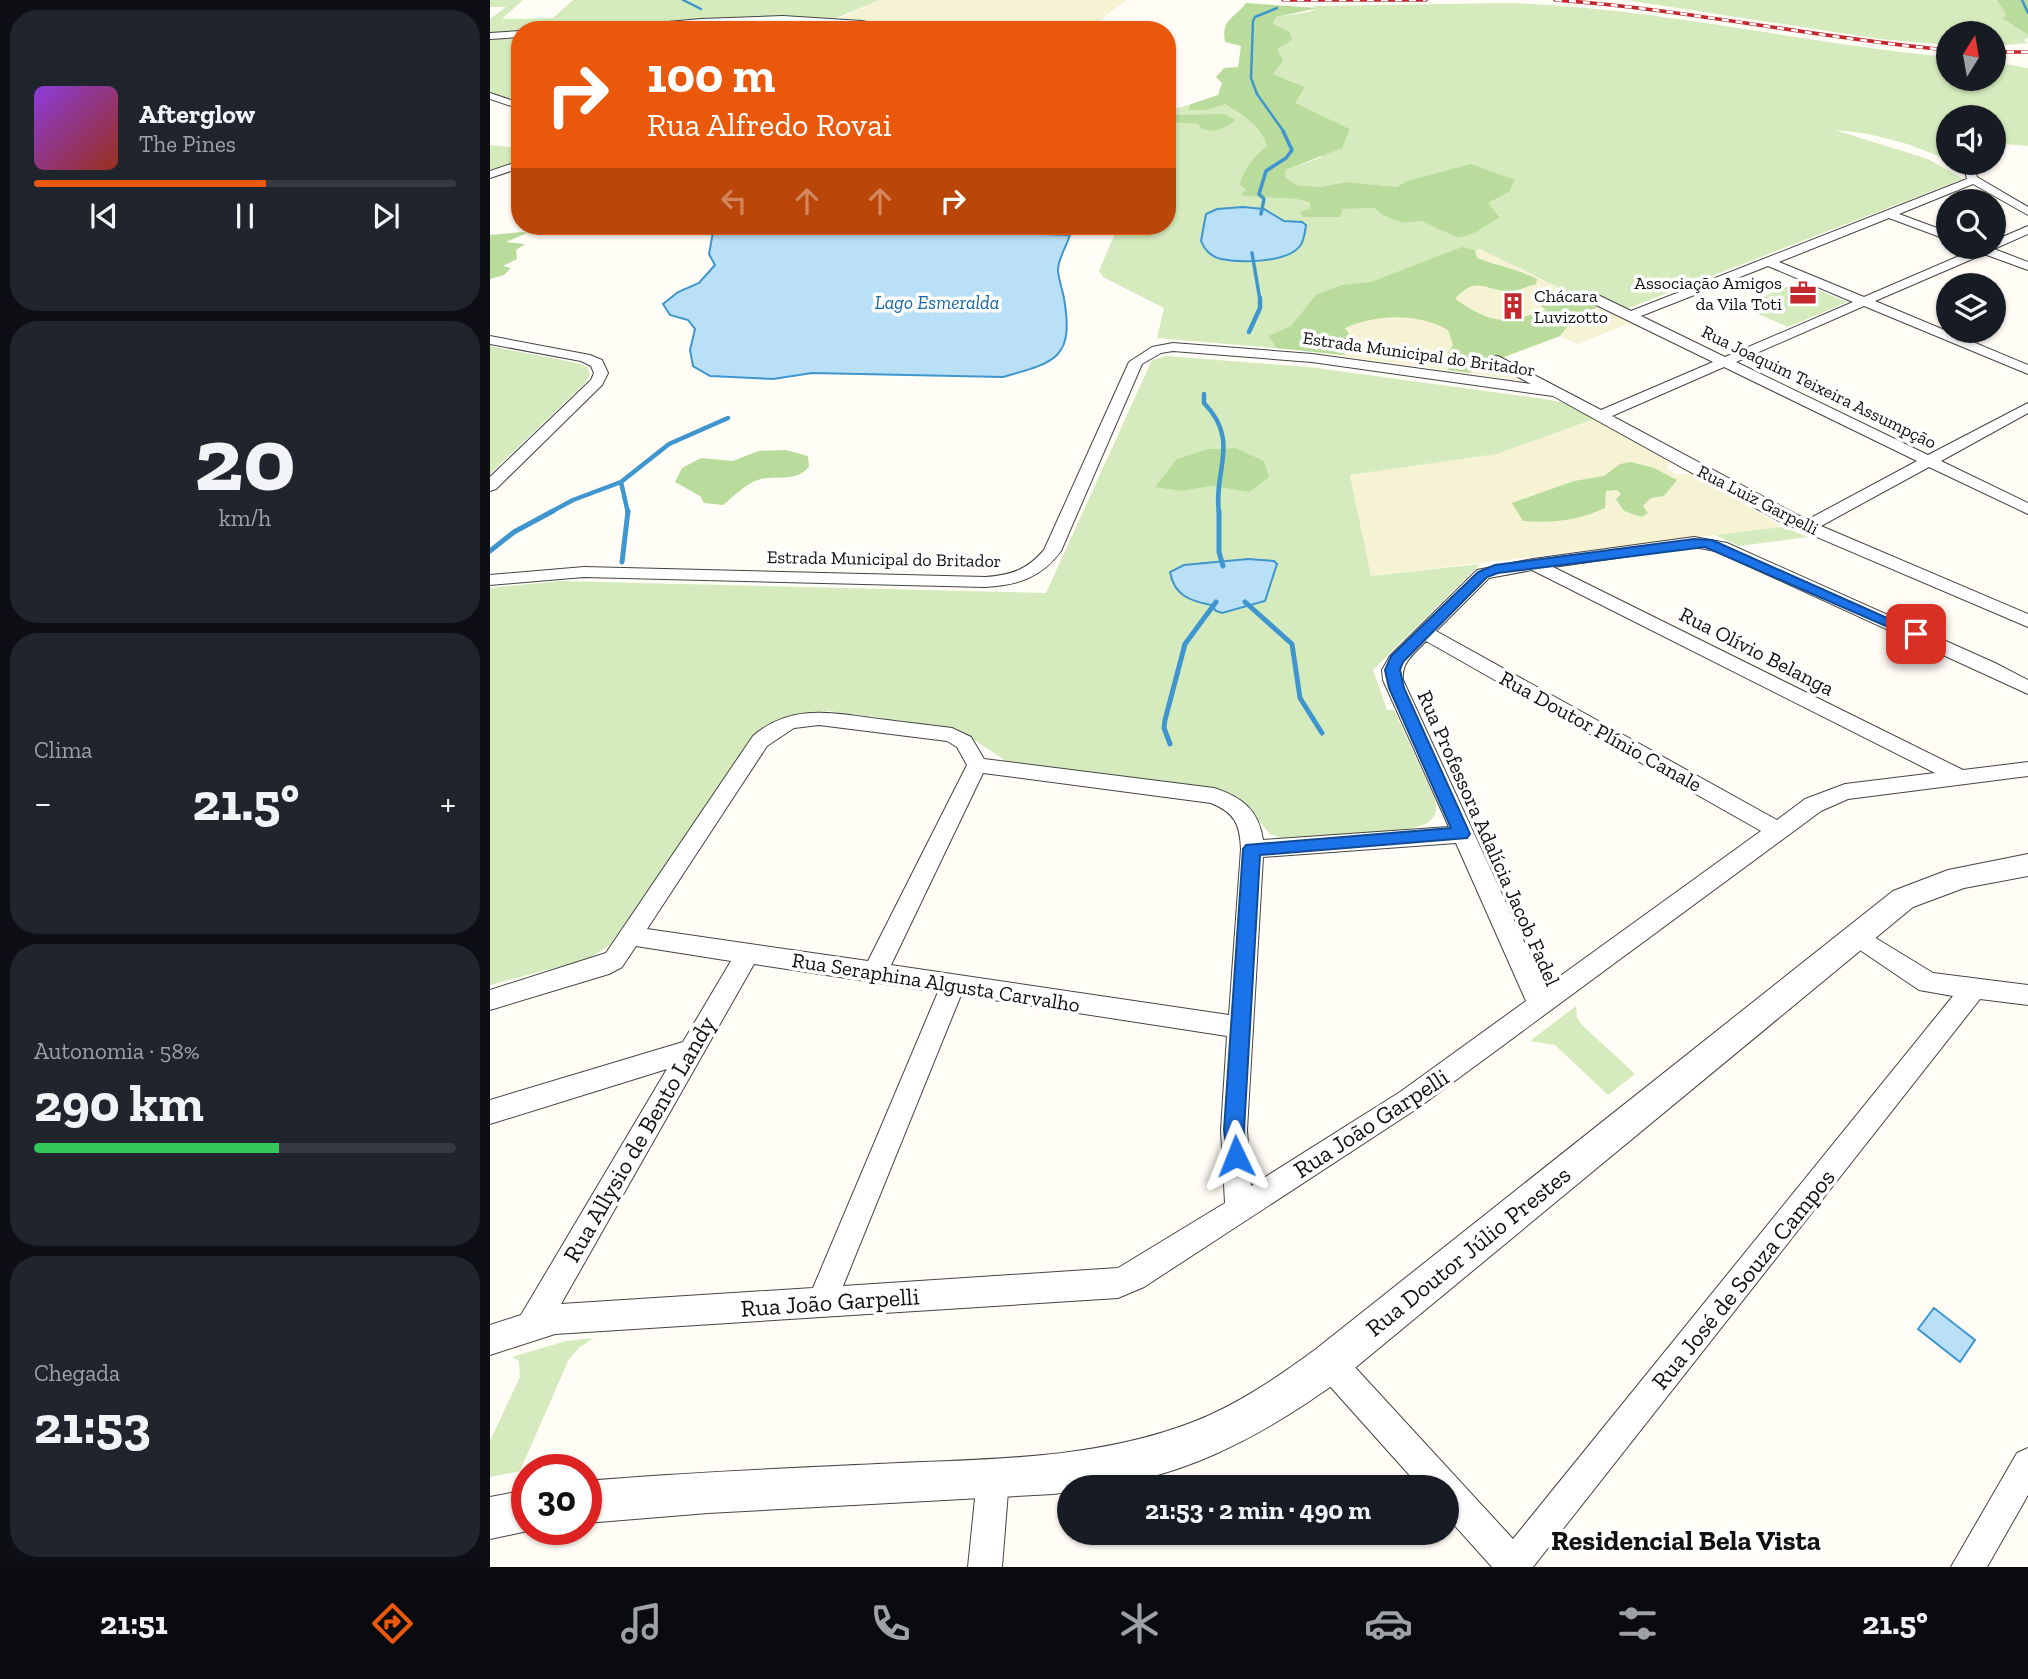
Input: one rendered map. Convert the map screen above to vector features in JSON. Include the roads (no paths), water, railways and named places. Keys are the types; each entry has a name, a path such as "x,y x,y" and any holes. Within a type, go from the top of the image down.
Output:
{"street":[{"path":"751,21 833,21"},
{"path":"490,36 511,35"},
{"path":"490,96 511,103"},
{"path":"490,175 511,167"},
{"path":"1972,175 1974,180 2028,212"},
{"path":"1630,316 1974,180"},
{"path":"1888,214 1936,232"},
{"path":"2006,239 2028,230"},
{"path":"2006,256 2028,265"},
{"path":"1600,416 1959,259"},
{"path":"1769,262 2028,370"},
{"name":"Rua Joaquim Teixeira Assumpção","path":"1593,298 2028,509"},
{"path":"490,340 585,358 597,363 601,373 597,382 490,486"},
{"name":"Estrada Municipal do Britador","path":"490,580 584,572 985,582 1026,576 1037,569 1052,551 1136,362 1150,353 1173,347 1312,358 1557,392"},
{"name":"Rua Luiz Garpelli","path":"1498,360 1807,527 2028,621"},
{"path":"1807,527 2028,407"},
{"name":"Rua Professora Adalícia Jacob Fadel","path":"1541,1006 1393,680 1392,670 1396,660 1483,574 1495,569 1694,542 1707,543 1988,667 2028,688"},
{"name":"Rua Olívio Belanga","path":"1533,564 1960,777"},
{"name":"Rua Doutor Plínio Canale","path":"1424,632 1779,831"},
{"path":"490,1000 600,967 614,960 760,741 784,724 800,719 820,718 952,735 964,742 977,765"},
{"path":"977,765 1214,796 1240,809 1250,821 1252,849 1234,1130 1239,1208"},
{"path":"875,972 977,765"},
{"name":"Rua João Garpelli","path":"490,1340 555,1320 1118,1283 1134,1277 1409,1100 1813,806 1846,792 2028,769"},
{"path":"1252,849 1462,834"},
{"name":"Rua Doutor Júlio Prestes","path":"602,1500 665,1494 1042,1476 1154,1455 1191,1443 1262,1410 1330,1363 1903,899 1922,889 1969,874 2028,865"},
{"path":"1856,935 1939,992 1952,1017"},
{"name":"Rua Seraphina Algusta Carvalho","path":"632,936 1240,1027"},
{"name":"Rua Allysio de Bento Landy","path":"533,1325 747,953"},
{"path":"1928,983 2028,995"},
{"path":"822,1302 954,984"},
{"name":"Rua José de Souza Campos","path":"1514,1566 1973,990"},
{"path":"490,1112 689,1051"},
{"path":"1330,1363 1431,1475"},
{"path":"1968,1567 2028,1464"},
{"path":"985,1567 993,1479"},
{"path":"1459,1505 1514,1566"},
{"path":"490,1518 511,1514"}],"water":[{"path":"1217,209 1264,209 1284,221 1302,222 1306,225 1301,244 1294,252 1274,259 1229,260 1214,256 1206,250 1201,241 1206,214"},
{"name":"Lago Esmeralda","path":"712,235 1070,235 1058,267 1064,298 1066,334 1058,354 1049,361 1003,377 812,373 773,379 710,376 693,366 690,350 695,329 688,320 670,315 663,304 678,292 699,283 715,265 709,254"},
{"path":"1248,559 1274,561 1277,564 1265,601 1222,613 1211,605 1184,596 1175,587 1170,572 1184,565"},
{"path":"1934,1308 1975,1340 1960,1362 1918,1329"}],"waterway":[{"path":"683,0 701,9"},
{"path":"2022,0 2028,13"},
{"path":"1277,8 1255,17 1253,21 1251,78 1257,94 1284,132"},
{"path":"1261,214 1264,199 1259,194 1266,171 1286,158 1292,150 1283,131"},
{"path":"1252,253 1260,300"},
{"path":"1249,332 1260,308 1260,300"},
{"path":"1204,394 1204,403 1215,417 1223,443 1219,513"},
{"path":"621,482 669,444 728,418"},
{"path":"549,513 573,500 621,482"},
{"path":"621,482 628,512"},
{"path":"490,551 514,532 553,511"},
{"path":"622,562 628,512"},
{"path":"1219,513 1219,552 1223,566"},
{"path":"1170,744 1164,728 1165,720 1185,644 1216,602"},
{"path":"1245,602 1292,644 1300,698 1322,733"}],"railway":[{"path":"1283,0 1426,0"},
{"path":"1555,0 1654,10 1936,49"},
{"path":"2006,52 2028,52"}],"place":[{"name":"Associação Amigos da Vila Toti","path":"1803,293"},
{"name":"Chácara Luvizotto","path":"1513,306"}],"district":[{"name":"Residencial Bela Vista","path":"1686,1540"}]}
